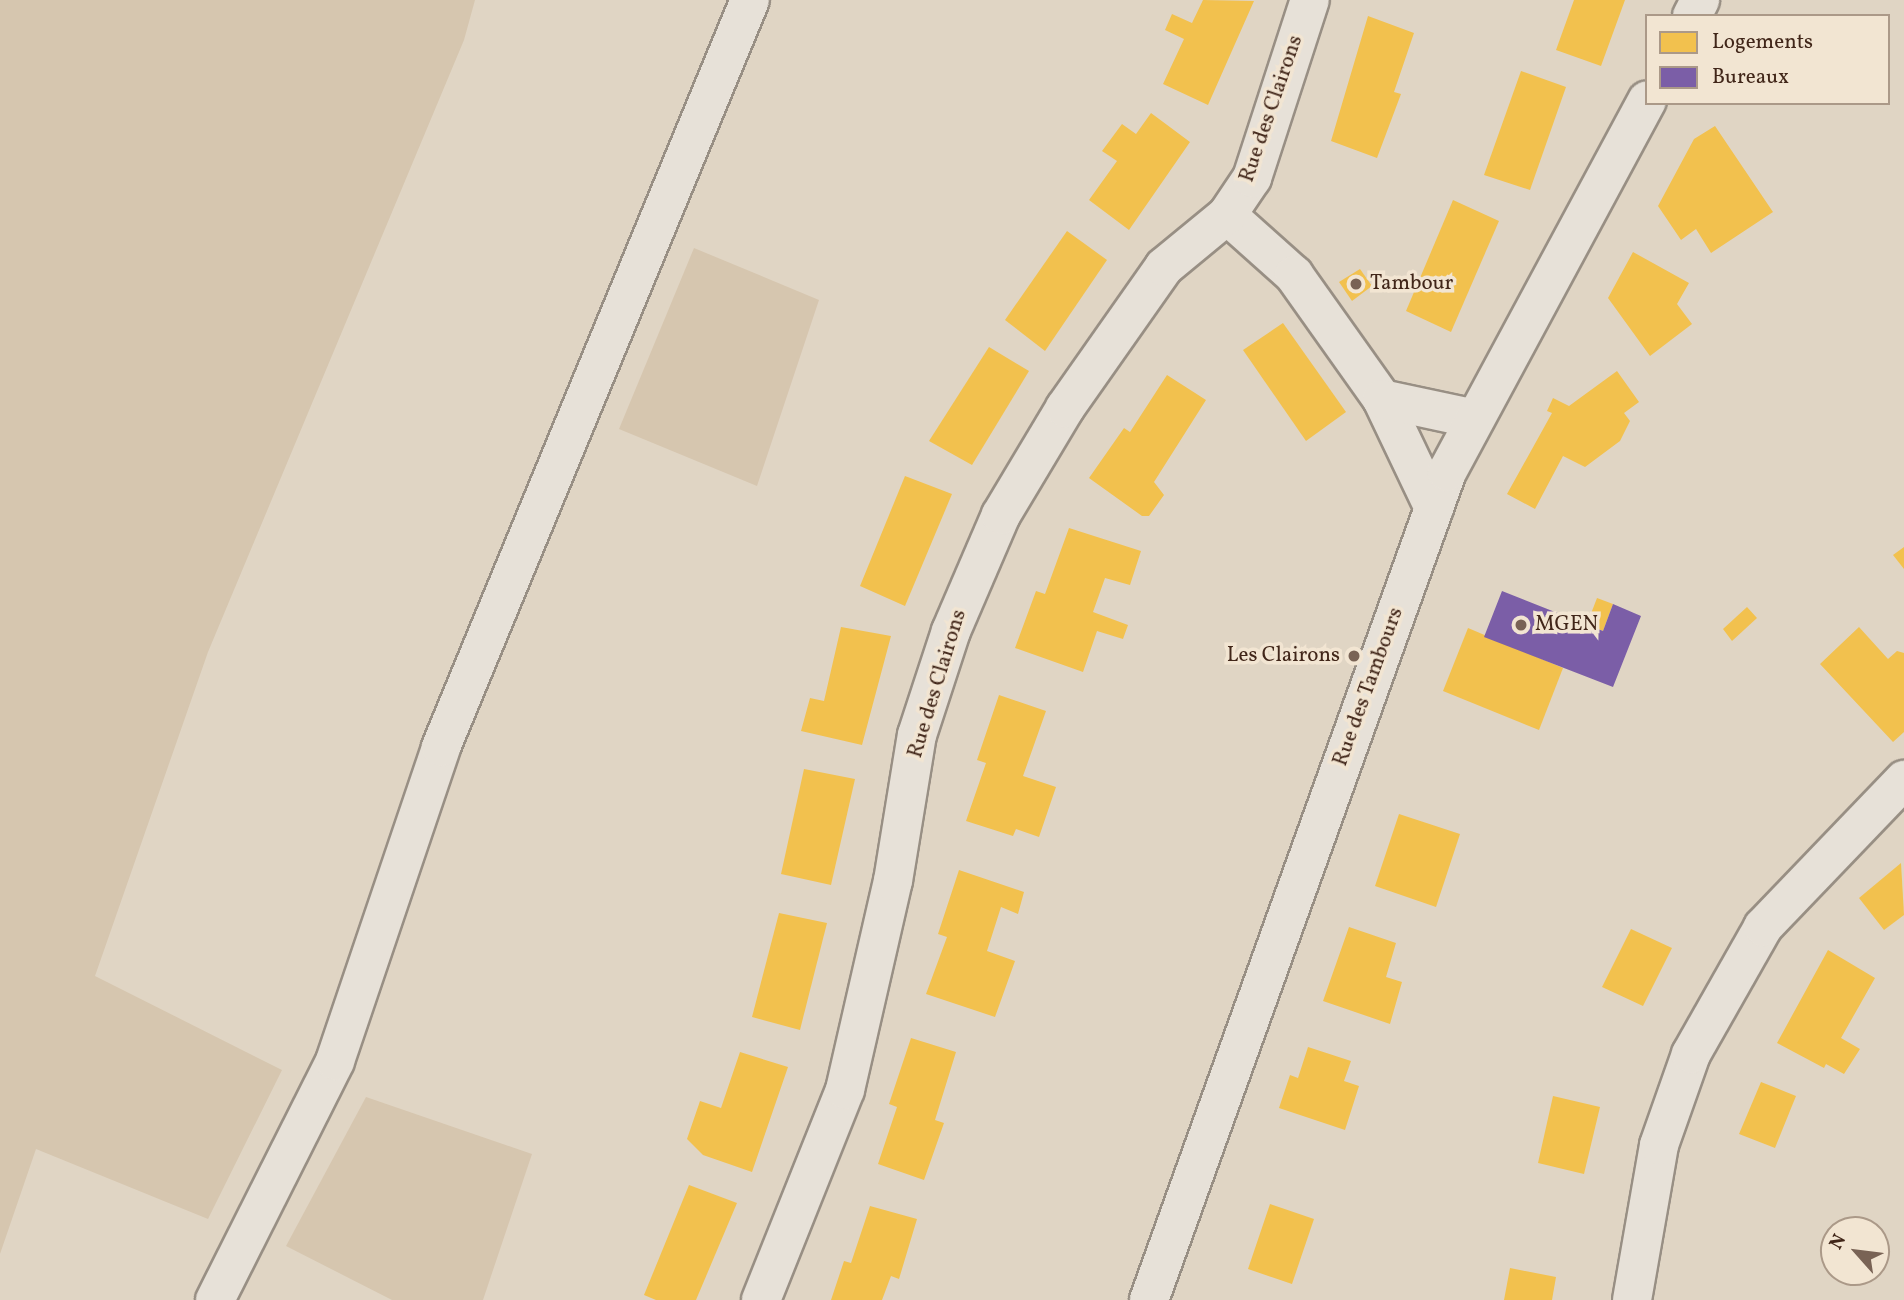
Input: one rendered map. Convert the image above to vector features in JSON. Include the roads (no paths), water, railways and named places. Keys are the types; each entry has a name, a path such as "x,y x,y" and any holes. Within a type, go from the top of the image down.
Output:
{"street":[{"path":"215,1300 335,1061 441,747 750,0"},
{"name":"Rue des Clairons","path":"761,1300 845,1090 893,881 917,736 951,631 1001,515 1065,408 1164,267 1227,215 1252,178 1310,0"},
{"name":"Rue des Tambours","path":"1149,1300 1447,472 1645,104"},
{"path":"1227,215 1294,275 1382,399 1434,508"},
{"path":"1382,399 1475,419"},
{"path":"1632,1300 1659,1146 1691,1054 1763,927 1904,780"}],"place":[{"name":"Tambour","path":"1356,284"},
{"name":"MGEN","path":"1521,625"},
{"name":"Les Clairons","path":"1354,656"}]}
